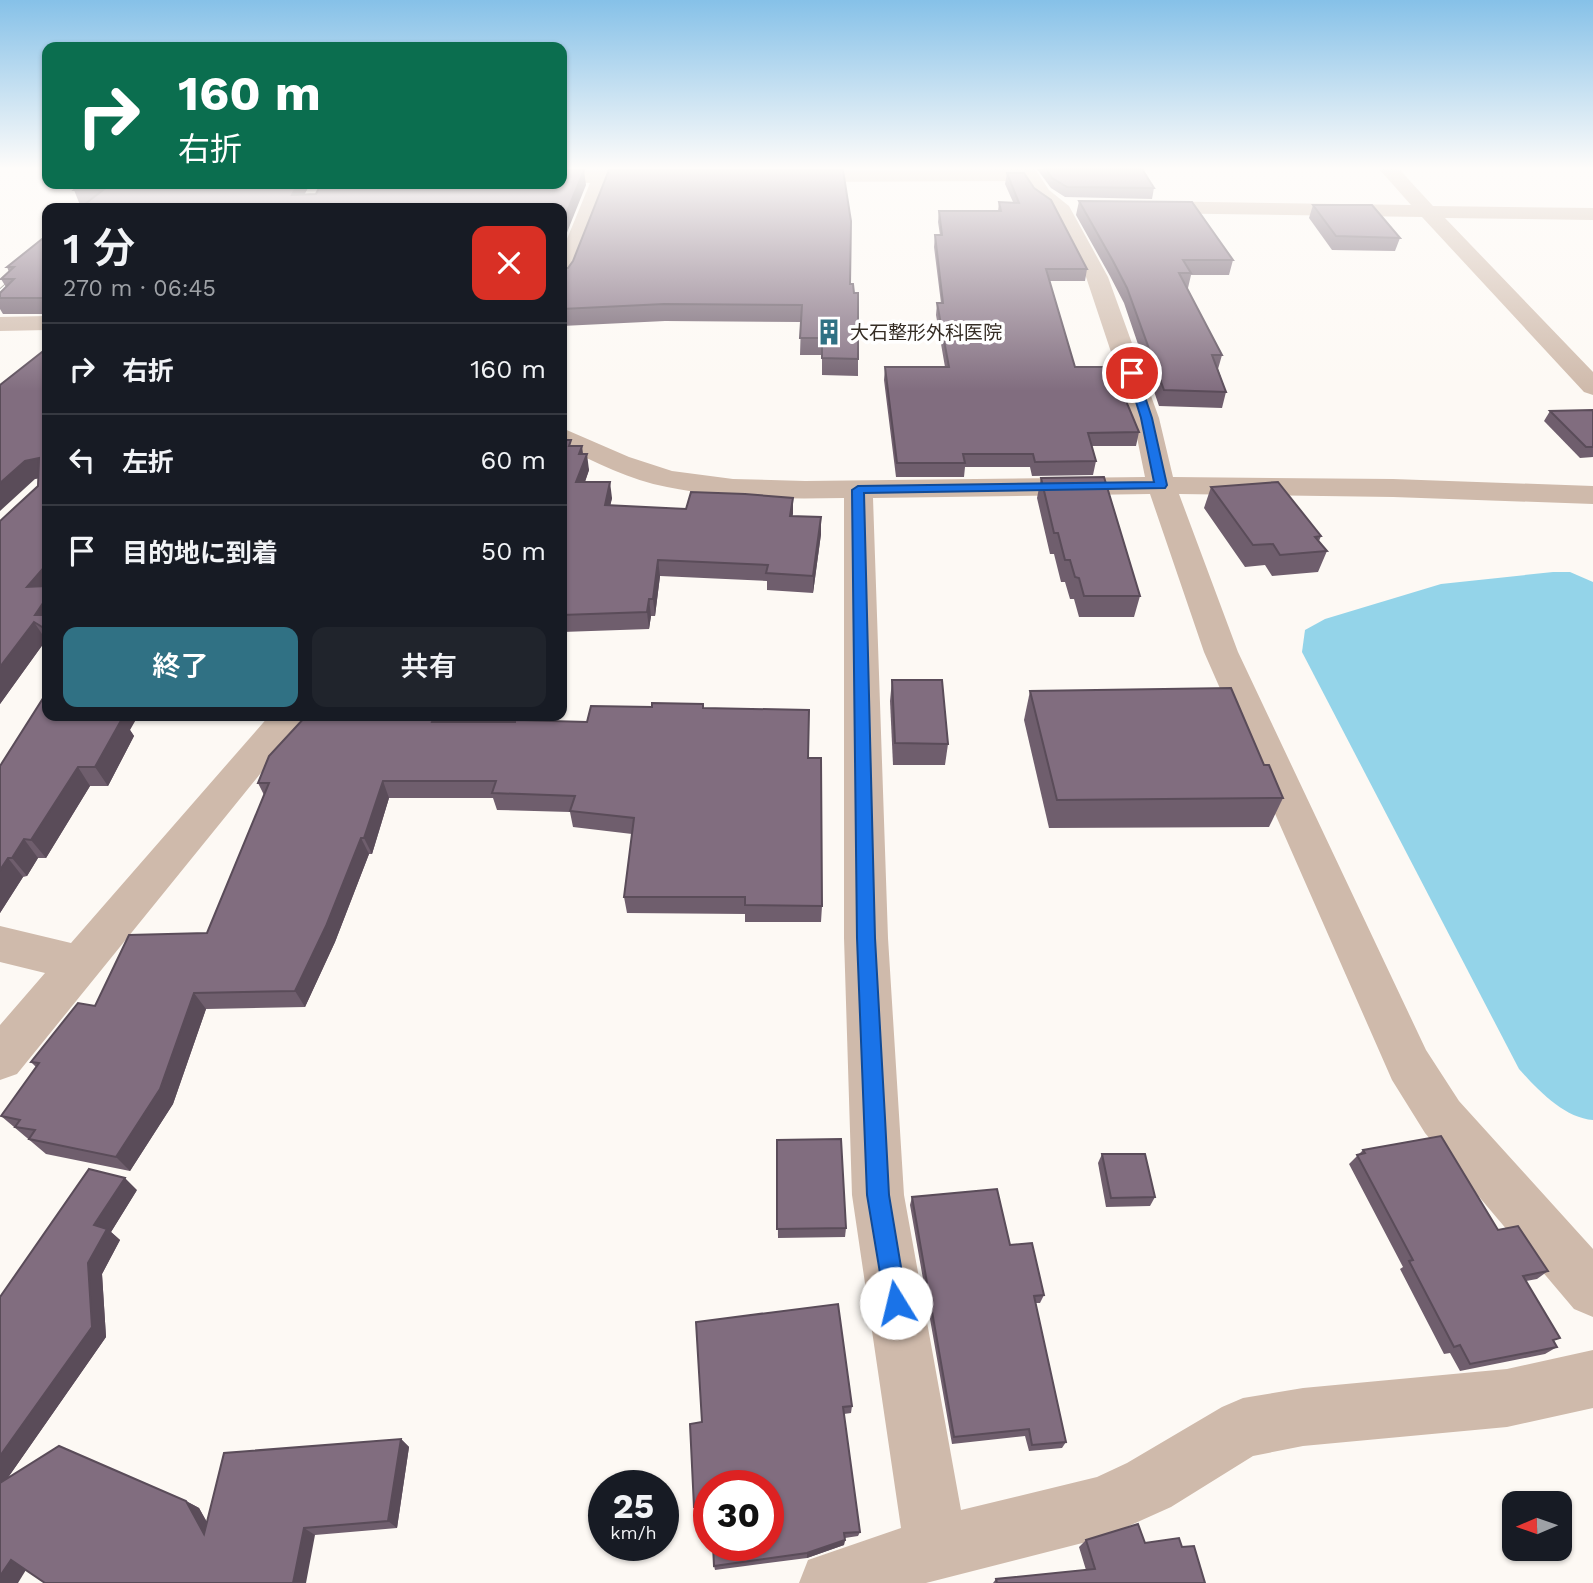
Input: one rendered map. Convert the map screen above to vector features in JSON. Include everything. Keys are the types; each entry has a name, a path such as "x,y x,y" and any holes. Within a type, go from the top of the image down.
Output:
{"street":[{"path":"567,264 576,243"},
{"path":"1085,243 1125,350 1146,418 1161,485 1221,652 1409,1065 1442,1117 1593,1290"},
{"path":"1459,243 1593,387"},
{"path":"0,324 42,323"},
{"path":"567,438 619,463 668,479 733,488 858,490 1161,485 1392,488 1593,495"},
{"path":"858,490 866,938 878,1195 936,1548"},
{"path":"0,1059 285,721"},
{"path":"0,944 80,964"},
{"path":"831,1583 936,1548 1102,1507 1149,1485 1243,1428 1303,1417 1507,1398 1593,1379"}],"water":[{"path":"1570,572 1593,582 1593,1120 1562,1109 1519,1069 1302,652 1305,630 1325,619 1441,584"}],"building":[{"path":"37,243 42,243 42,298 0,298 0,293 14,279 1,279 14,267 7,267"},
{"path":"580,243 851,243 850,284 853,284 854,293 858,293 858,359 822,358 822,338 800,338 802,305 664,304 567,309 567,268"},
{"path":"936,243 1073,243 1087,269 1046,269 1075,367 1112,367 1139,432 1088,433 1096,461 1035,462 1033,454 963,454 965,463 897,463 885,367 949,367 937,303 943,303"},
{"path":"1103,243 1221,243 1233,260 1183,260 1191,273 1179,273 1222,355 1212,355 1226,392 1164,390 1127,288"},
{"path":"42,352 42,570 27,587 42,586 42,604 35,615 42,615 42,627 34,622 0,667 0,521 38,486 39,458 25,461 0,483 0,385"},
{"path":"1593,410 1593,447 1586,447 1550,411"},
{"path":"567,440 571,440 569,446 582,446 579,454 587,454 576,482 610,482 605,505 686,509 691,492 745,494 793,498 790,516 821,517 813,576 766,573 768,565 658,560 653,599 649,599 647,612 567,615"},
{"path":"1104,477 1140,596 1084,596 1070,560 1065,560 1058,533 1054,533 1041,478"},
{"path":"1278,482 1321,536 1315,537 1327,551 1280,555 1273,544 1253,545 1211,487"},
{"path":"892,680 942,680 948,744 895,743"},
{"path":"1231,688 1264,765 1269,765 1283,798 1057,800 1030,691"},
{"path":"42,700 42,721 121,721 95,767 78,767 31,840 24,839 12,858 8,858 0,870 0,766"},
{"path":"652,703 703,704 703,708 809,710 808,758 821,758 822,906 745,905 745,897 624,897 634,818 570,811 575,796 492,793 496,781 383,781 364,838 361,838 326,926 295,991 194,993 160,1089 116,1157 29,1139 35,1130 15,1127 20,1120 1,1116 39,1063 31,1062 78,1003 95,1006 129,935 207,933 269,783 258,783 269,756 301,721 587,722 591,706 652,707"},
{"path":"1441,1136 1498,1230 1518,1226 1548,1271 1523,1276 1560,1338 1553,1340 1557,1347 1470,1364 1460,1345 1454,1347 1409,1261 1413,1260 1357,1155 1365,1153 1363,1150"},
{"path":"841,1139 846,1228 777,1229 777,1140"},
{"path":"1102,1154 1145,1154 1155,1197 1111,1198"},
{"path":"89,1169 125,1178 94,1225 107,1229 88,1263 92,1327 0,1456 0,1297"},
{"path":"997,1189 1010,1245 1032,1243 1044,1295 1034,1296 1066,1442 1032,1445 1029,1429 954,1437 912,1197"},
{"path":"838,1304 852,1406 843,1407 860,1532 844,1533 845,1540 807,1553 784,1556 784,1470 693,1470 693,1486 690,1424 702,1422 696,1322"},
{"path":"401,1439 388,1521 304,1528 293,1583 45,1583 11,1560 0,1576 0,1483 59,1446 186,1501 204,1534 224,1453"},
{"path":"1138,1524 1145,1543 1179,1538 1182,1547 1194,1546 1205,1583 997,1583 996,1579 1095,1569 1086,1540"},
{"path":"714,1561 750,1561 714,1566"}],"railway":[{"path":"0,291 42,253"}],"place":[{"name":"大石整形外科医院","path":"829,332"}],"route":[{"path":"896,1303 878,1195 874,1118 866,938 858,490 1161,485 1146,418 1132,373"}]}
